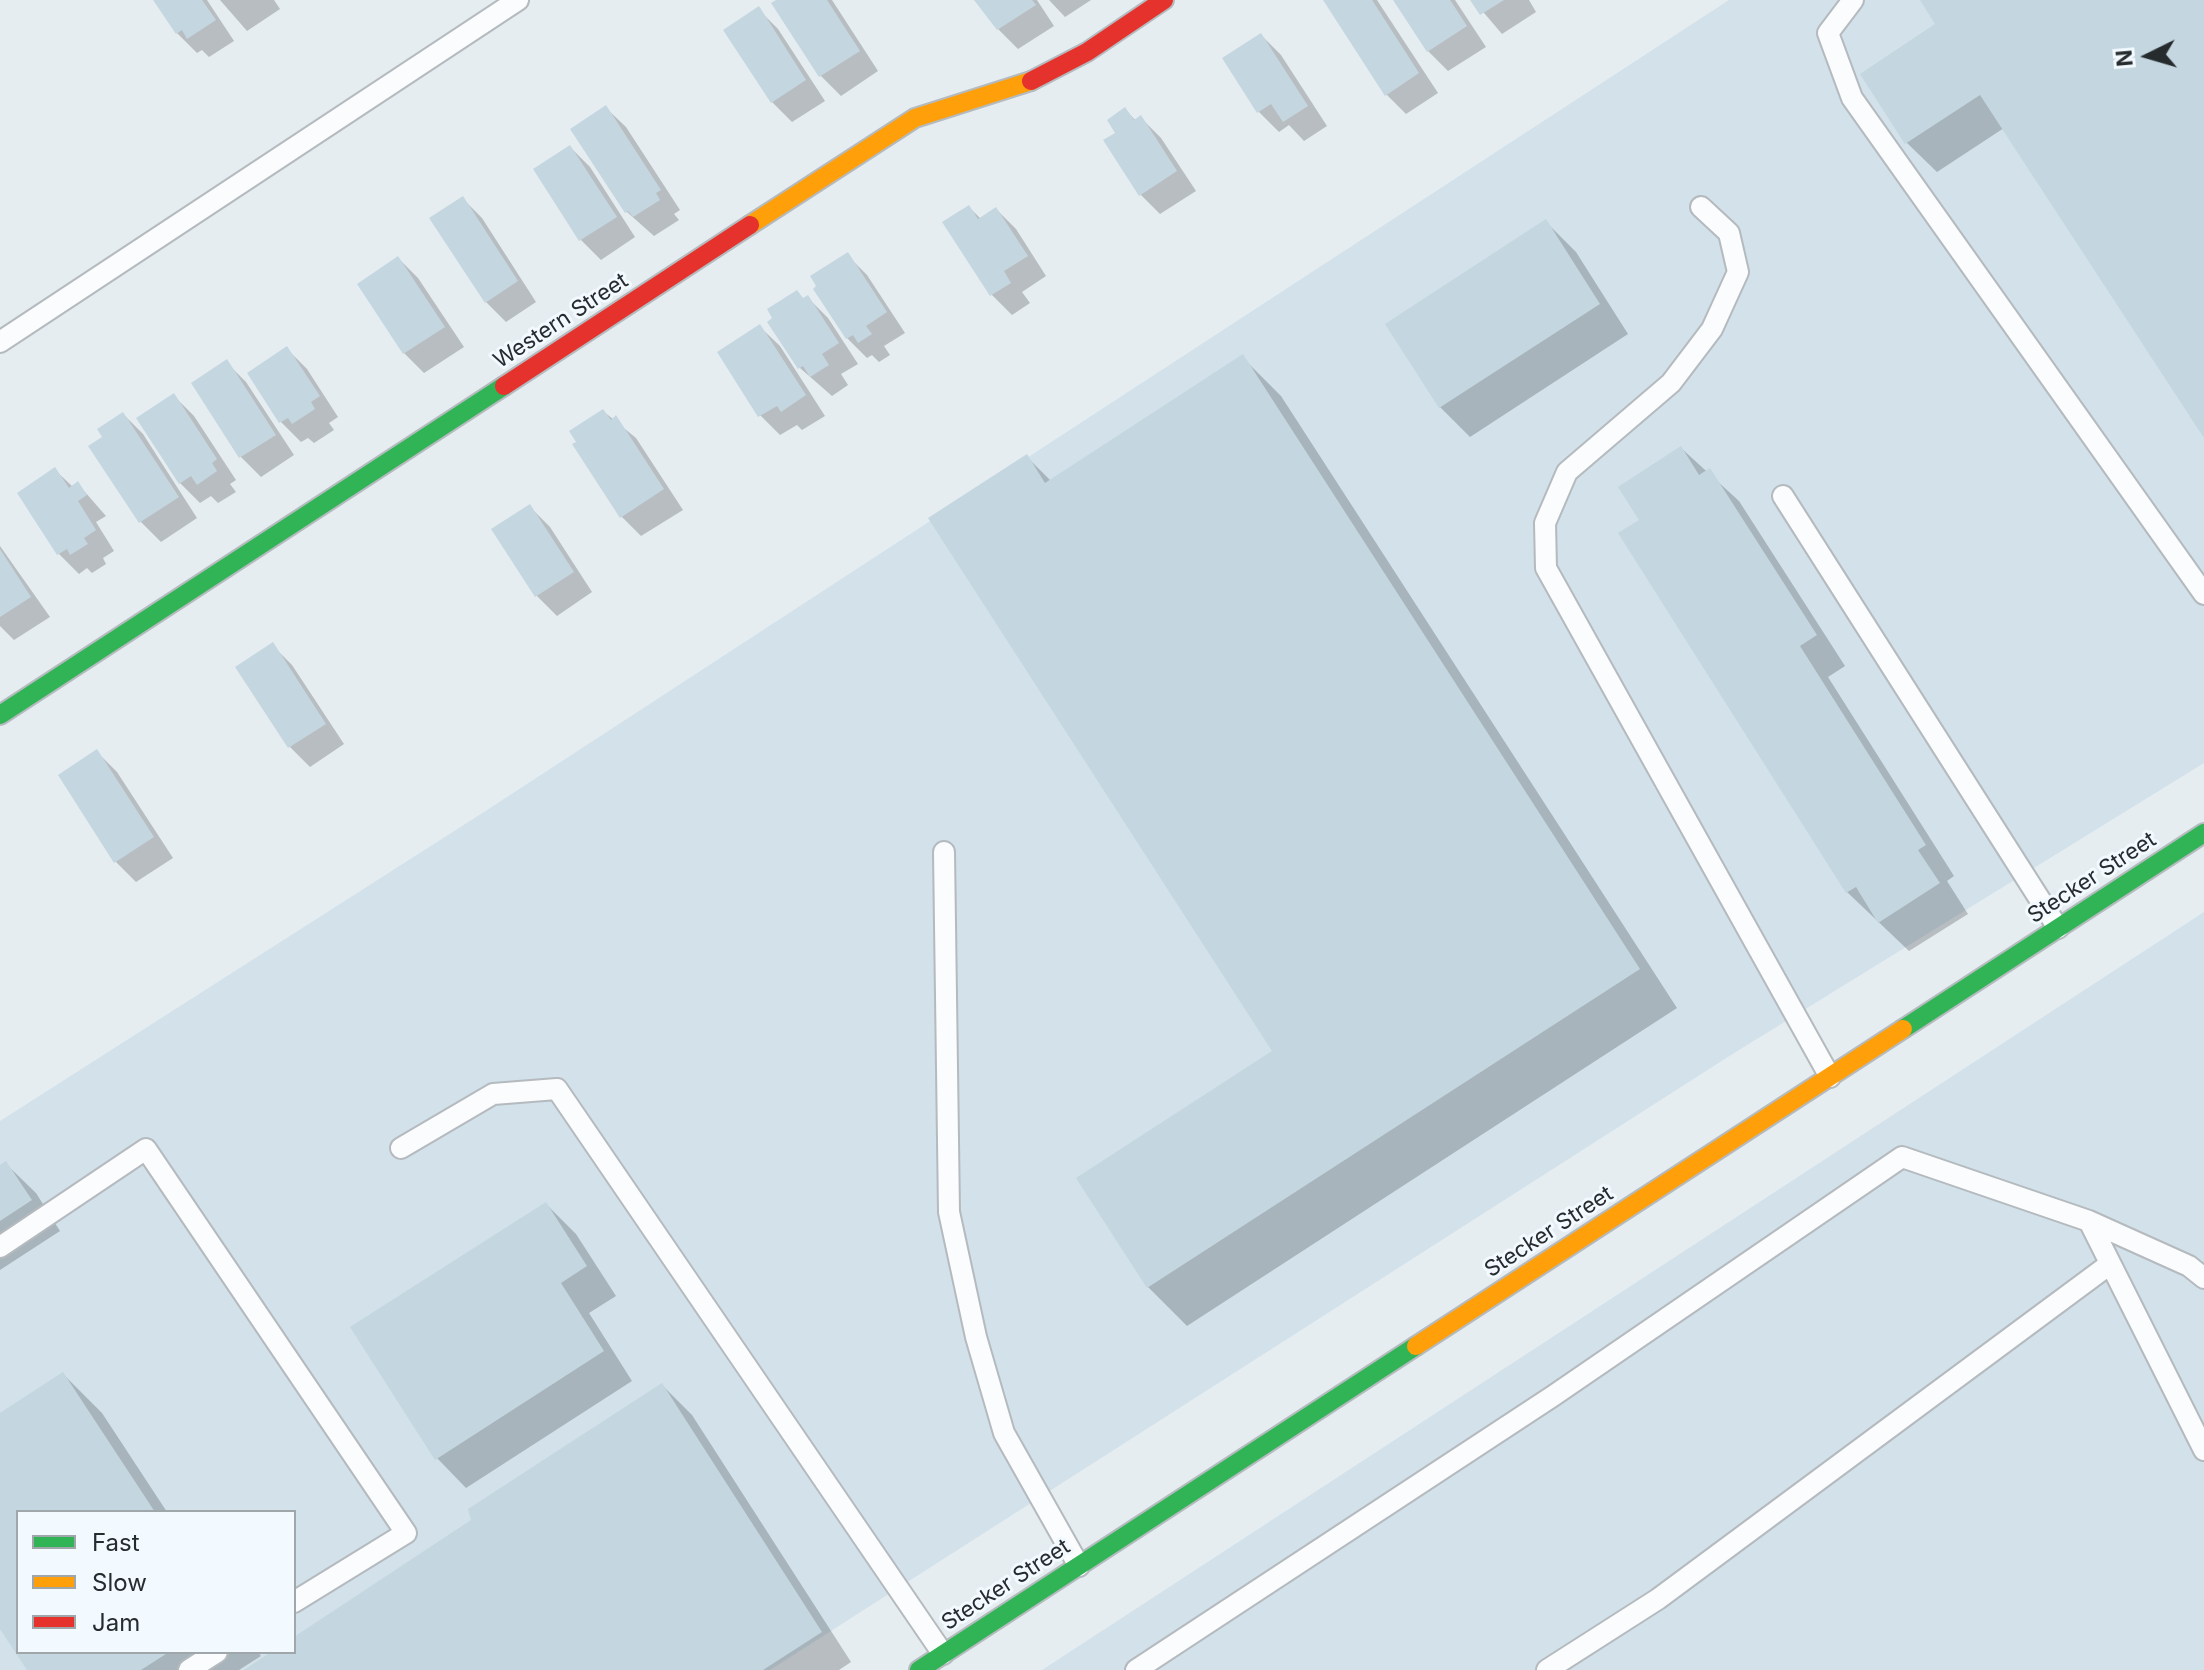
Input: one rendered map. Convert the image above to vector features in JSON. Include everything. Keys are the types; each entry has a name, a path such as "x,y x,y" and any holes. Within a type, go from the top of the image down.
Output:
{"street":[{"name":"Western Street","path":"0,715 915,118 951,102 1036,78 1070,61 1164,0"},
{"name":"Stecker Street","path":"919,1670 2204,833"}],"lane":[{"path":"0,342 518,0"},
{"path":"1853,0 1828,33 1852,98 2204,594"},
{"path":"1701,207 1729,233 1738,272 1712,329 1671,383 1567,472 1545,523 1546,568 1830,1077"},
{"path":"1783,496 2058,928"},
{"path":"944,852 949,1212 976,1337 1004,1433 1079,1566"},
{"path":"401,1148 493,1094 557,1089 943,1654"},
{"path":"0,1247 146,1149 406,1533 296,1601"},
{"path":"1136,1670 1553,1396 1902,1157 2089,1221 2189,1266 2204,1278"},
{"path":"2089,1221 2204,1450"},
{"path":"1547,1670 1658,1599 2110,1264"},
{"path":"189,1670 214,1654"}],"shaded area":[{"path":"1729,0 2204,0 2204,763 1731,1055 770,1670 0,1670 0,1121 484,812"},
{"path":"2204,912 2204,1670 1042,1670"}],"building":[{"path":"153,0 202,0 216,20 187,39 182,30 176,34"},
{"path":"776,0 827,0 860,51 819,77 771,3"},
{"path":"974,0 1032,0 1036,5 997,30"},
{"path":"1323,0 1372,0 1419,73 1385,96"},
{"path":"1393,0 1450,0 1467,26 1427,52"},
{"path":"1470,0 1504,0 1480,15"},
{"path":"1920,0 2204,0 2204,438 1980,95 1905,144 1860,74 1935,24"},
{"path":"759,6 806,80 771,103 723,30"},
{"path":"1261,33 1308,106 1283,122 1271,104 1257,113 1222,58"},
{"path":"606,105 661,190 656,193 660,200 633,217 628,211 625,213 570,129"},
{"path":"1125,107 1134,120 1141,115 1177,171 1139,196 1103,140 1115,133 1107,120"},
{"path":"570,145 617,217 579,241 533,169"},
{"path":"463,196 518,281 485,303 429,218"},
{"path":"969,205 978,219 996,207 1028,256 1004,271 1011,283 990,296 942,222"},
{"path":"1546,219 1600,304 1439,408 1385,324"},
{"path":"848,252 887,312 866,326 872,334 858,343 853,335 846,339 813,289 816,286 810,276"},
{"path":"398,256 445,327 403,354 357,284"},
{"path":"797,290 803,298 808,295 839,343 822,354 829,365 810,377 803,366 798,369 767,322 772,318 767,309"},
{"path":"760,324 806,395 781,412 777,406 758,417 717,352"},
{"path":"287,346 320,396 311,402 315,409 292,424 288,418 279,423 247,373"},
{"path":"1243,354 1640,969 1147,1288 1076,1178 1272,1051 928,518 1027,454 1045,483"},
{"path":"227,359 276,435 239,458 191,383"},
{"path":"174,393 217,459 212,463 217,471 197,485 191,476 179,484 136,418"},
{"path":"603,409 611,420 616,415 664,489 620,518 572,444 576,442 569,431"},
{"path":"123,412 179,497 139,523 88,446 102,437 97,429"},
{"path":"1681,446 1699,475 1710,468 1817,635 1800,646 1926,845 1918,850 1940,883 1878,923 1856,887 1846,893 1618,533 1639,520 1618,487"},
{"path":"55,467 69,488 78,481 87,495 78,501 96,530 84,538 88,544 70,555 67,549 57,555 17,493"},
{"path":"530,504 574,572 535,597 491,529"},
{"path":"0,549 31,597 0,617"},
{"path":"273,642 326,724 288,748 235,667"},
{"path":"97,749 154,837 114,863 58,775"},
{"path":"6,1161 32,1200 0,1221 0,1165"},
{"path":"546,1202 587,1266 561,1283 604,1351 435,1460 350,1327"},
{"path":"63,1372 154,1510 16,1510 16,1653 0,1629 0,1413"},
{"path":"662,1383 822,1632 763,1670 244,1670 268,1654 296,1654 296,1636 471,1520 468,1509"},
{"path":"16,1654 166,1654 141,1670 27,1670"}],"traffic: fast":[{"path":"0,715 504,386"},
{"path":"1903,1029 2204,833"},
{"path":"919,1670 1416,1346"}],"traffic: slow":[{"path":"750,225 915,118 1031,81"},
{"path":"1416,1346 1903,1029"}],"traffic: jam":[{"path":"1031,81 1087,52 1164,0"},
{"path":"504,386 750,225"}]}
